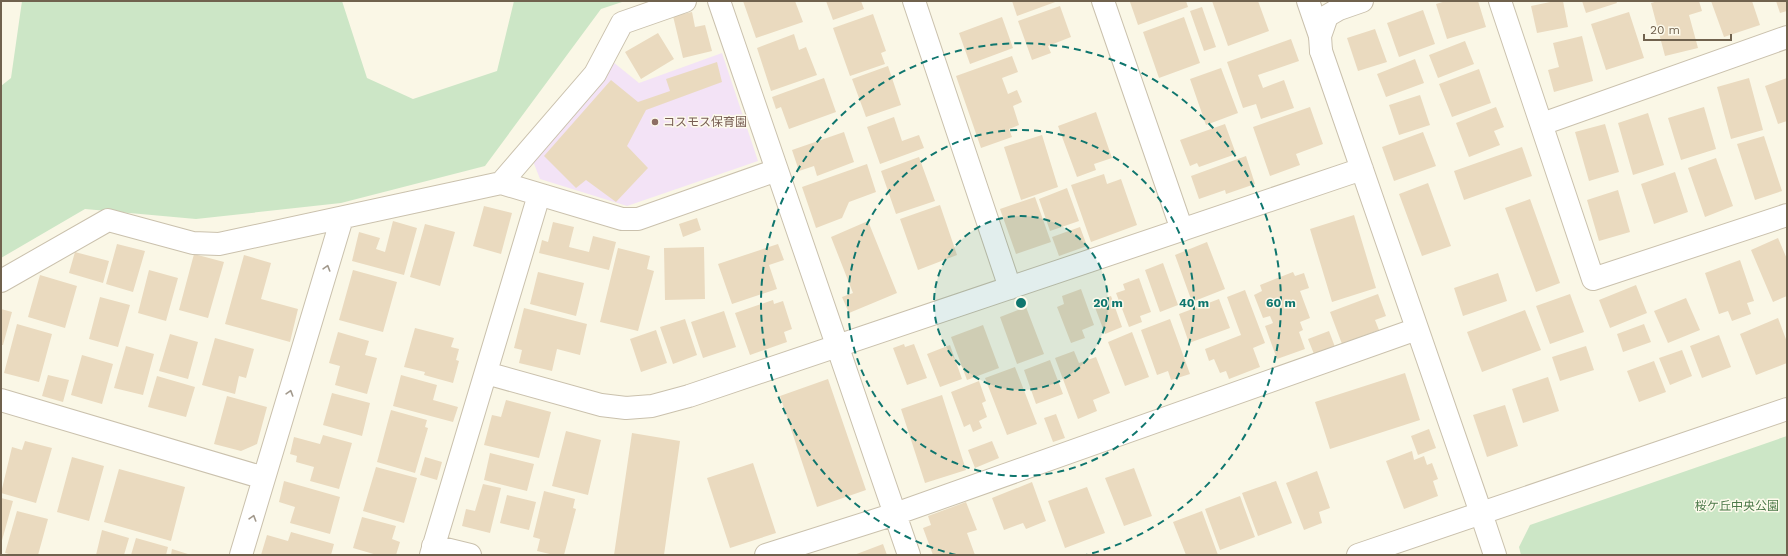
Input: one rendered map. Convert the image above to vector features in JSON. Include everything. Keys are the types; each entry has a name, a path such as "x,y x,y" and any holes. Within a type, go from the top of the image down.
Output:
{"street":[{"path":"501,183 595,74 622,23 685,1"},
{"path":"719,1 909,555"},
{"path":"914,1 1010,288"},
{"path":"1103,1 1182,230"},
{"path":"1308,1 1362,169 1495,555"},
{"path":"1321,44 1327,16 1339,9 1362,1"},
{"path":"1500,1 1594,279 1787,215"},
{"path":"1542,124 1787,37"},
{"path":"486,373 601,405 626,408 652,406 689,396 1362,169"},
{"path":"1,281 108,220 193,243 219,244 501,183 622,219 638,219 777,170"},
{"path":"470,555 432,550 539,195"},
{"path":"241,555 342,218"},
{"path":"766,555 895,514 1417,329"},
{"path":"1,400 264,478"},
{"path":"1358,555 1787,409"}],"shaded area":[{"name":"コスモス保育園","path":"722,53 758,161 627,206 540,179 533,161 613,62 639,83"}],"green space":[{"path":"22,1 342,1 367,78 413,99 497,71 514,1 625,1 601,9 485,166 341,203 196,219 85,209 1,258 1,86 11,78"},
{"name":"桜ケ丘中央公園","path":"1787,436 1787,555 1521,555 1519,547 1530,525"}],"building":[{"path":"743,1 795,1 803,22 756,38"},
{"path":"826,1 861,1 864,9 833,20"},
{"path":"1012,1 1058,1 1017,16"},
{"path":"1186,1 1188,7 1138,25 1130,2"},
{"path":"1212,1 1258,1 1269,31 1228,46"},
{"path":"1446,1 1478,1 1486,27 1447,39 1436,4"},
{"path":"1555,1 1563,1 1568,27 1537,33 1531,6"},
{"path":"1582,1 1616,1 1617,3 1586,13"},
{"path":"1658,1 1699,1 1702,11 1689,15 1698,48 1665,56 1651,3"},
{"path":"1711,1 1752,1 1760,25 1724,37"},
{"path":"1776,1 1787,1 1787,11 1780,13"},
{"path":"1060,6 1071,37 1048,46 1051,53 1032,60 1018,21"},
{"path":"1202,7 1216,47 1204,51 1190,11"},
{"path":"1423,10 1435,44 1399,57 1387,23"},
{"path":"692,12 695,27 705,25 712,51 683,58 673,16"},
{"path":"1629,12 1644,58 1606,70 1591,24"},
{"path":"873,14 886,51 881,53 885,64 850,76 833,28"},
{"path":"1002,17 1013,48 970,64 959,33"},
{"path":"1184,17 1200,63 1159,78 1143,32"},
{"path":"1375,29 1387,62 1358,71 1347,38"},
{"path":"658,33 674,59 641,79 625,52"},
{"path":"794,34 799,50 806,47 817,75 771,91 757,48"},
{"path":"1582,36 1593,81 1554,92 1548,70 1559,67 1553,43"},
{"path":"1291,39 1299,61 1258,75 1263,88 1284,80 1294,108 1261,119 1256,104 1243,108 1227,62"},
{"path":"1465,41 1474,64 1438,78 1429,55"},
{"path":"1012,56 1018,72 1002,78 1008,94 1017,90 1022,102 1013,106 1019,125 1009,129 1012,137 981,148 956,76"},
{"path":"1415,59 1424,83 1386,97 1377,74"},
{"path":"717,62 722,82 646,110 627,146 648,168 616,202 586,180 576,188 544,156 611,80 638,102 670,91 666,79"},
{"path":"888,66 901,105 866,117 852,79"},
{"path":"1221,68 1238,113 1206,125 1190,79"},
{"path":"1479,69 1491,103 1452,117 1439,84"},
{"path":"824,78 836,112 789,129 781,107 776,109 772,97"},
{"path":"1749,78 1763,130 1731,139 1717,87"},
{"path":"1787,78 1787,121 1778,124 1765,86"},
{"path":"1420,95 1430,125 1399,135 1389,105"},
{"path":"1310,107 1323,144 1296,154 1300,165 1270,176 1253,127"},
{"path":"1496,107 1504,127 1494,131 1500,145 1469,157 1456,123"},
{"path":"1704,107 1716,149 1681,160 1668,118"},
{"path":"1096,112 1112,158 1094,164 1096,170 1077,177 1058,126"},
{"path":"1648,113 1664,165 1633,175 1618,123"},
{"path":"894,117 902,141 919,135 924,148 880,164 867,127"},
{"path":"1225,124 1236,154 1199,167 1197,163 1190,166 1180,140"},
{"path":"1605,124 1619,172 1589,181 1575,132"},
{"path":"844,132 854,162 817,176 814,166 799,171 792,150"},
{"path":"1423,132 1436,166 1394,181 1382,147"},
{"path":"1042,135 1058,187 1021,200 1004,147"},
{"path":"1764,136 1782,191 1755,200 1737,144"},
{"path":"1522,147 1532,176 1464,200 1454,171"},
{"path":"1246,156 1255,184 1226,194 1225,190 1199,199 1191,176"},
{"path":"919,157 935,201 896,214 881,171"},
{"path":"1716,158 1733,206 1705,217 1688,168"},
{"path":"867,164 876,192 849,202 842,218 816,228 802,187"},
{"path":"1675,172 1688,212 1654,224 1641,184"},
{"path":"1104,174 1107,184 1121,179 1137,225 1091,242 1071,185"},
{"path":"1428,183 1451,246 1422,256 1399,194"},
{"path":"1067,188 1079,221 1050,231 1039,199"},
{"path":"1618,190 1630,232 1599,241 1587,200"},
{"path":"1035,197 1051,242 1016,254 1000,209"},
{"path":"1530,199 1560,283 1536,292 1505,208"},
{"path":"940,205 957,255 918,270 900,219"},
{"path":"484,206 512,213 501,254 473,246"},
{"path":"1354,215 1376,288 1332,302 1310,229"},
{"path":"697,218 701,230 683,237 679,224"},
{"path":"393,221 417,228 404,275 352,261 359,232 380,238 376,249 385,252"},
{"path":"868,221 897,293 849,313 842,297 853,293 831,237"},
{"path":"553,222 574,227 569,247 589,252 593,236 616,242 609,270 539,253 542,240 548,242"},
{"path":"425,224 455,232 440,286 410,277"},
{"path":"1080,227 1087,246 1059,256 1052,237"},
{"path":"1778,238 1787,259 1787,296 1773,302 1751,250"},
{"path":"1207,242 1225,289 1192,302 1175,255"},
{"path":"117,244 145,251 133,292 106,284"},
{"path":"778,244 784,260 769,265 777,289 732,304 718,264"},
{"path":"704,247 705,299 665,300 664,248"},
{"path":"618,248 650,256 647,269 654,271 638,331 600,322"},
{"path":"75,252 109,261 103,283 69,273"},
{"path":"194,254 224,262 208,318 179,310"},
{"path":"244,255 271,263 261,299 298,309 290,342 225,324"},
{"path":"1740,260 1754,301 1747,303 1751,314 1732,321 1728,311 1719,314 1705,273"},
{"path":"1163,263 1178,305 1160,312 1145,270"},
{"path":"149,270 178,278 166,321 138,313"},
{"path":"353,270 397,282 383,332 339,320"},
{"path":"538,272 584,283 576,316 530,304"},
{"path":"1293,272 1295,276 1304,273 1309,288 1300,291 1310,318 1300,322 1303,330 1299,332 1305,349 1277,359 1265,326 1273,323 1270,316 1263,318 1254,295 1262,291 1260,285"},
{"path":"1498,273 1507,301 1463,316 1454,288"},
{"path":"40,275 77,286 65,328 28,317"},
{"path":"1139,278 1151,312 1140,316 1142,322 1129,327 1116,293 1125,290 1123,284"},
{"path":"1636,285 1647,313 1610,328 1599,300"},
{"path":"1081,289 1094,325 1082,330 1085,338 1071,343 1057,307 1064,304 1062,296"},
{"path":"1245,290 1265,343 1253,348 1260,367 1229,379 1226,371 1220,373 1214,359 1209,361 1205,349 1241,335 1227,297"},
{"path":"1378,294 1386,316 1375,320 1379,330 1342,344 1330,312"},
{"path":"1570,294 1584,332 1550,344 1536,306"},
{"path":"1111,296 1122,327 1105,334 1093,302"},
{"path":"100,297 130,305 118,347 89,339"},
{"path":"1686,298 1700,330 1668,343 1654,311"},
{"path":"1219,299 1230,328 1189,343 1179,314"},
{"path":"773,300 774,304 783,301 792,329 784,332 787,342 750,355 735,313"},
{"path":"1026,307 1044,354 1017,364 1000,317"},
{"path":"524,308 587,324 580,355 557,349 552,371 519,363 522,350 514,348"},
{"path":"1,309 12,312 3,345 1,345"},
{"path":"1525,310 1541,350 1482,372 1467,332"},
{"path":"724,311 736,347 703,358 691,322"},
{"path":"1778,318 1787,342 1787,363 1756,375 1740,334"},
{"path":"685,319 697,355 673,364 660,327"},
{"path":"1170,319 1190,374 1171,380 1168,371 1157,375 1141,330"},
{"path":"17,324 52,334 39,382 4,373"},
{"path":"1644,324 1651,342 1623,352 1617,334"},
{"path":"983,325 999,368 967,380 951,337"},
{"path":"415,328 454,338 451,347 459,349 456,360 459,361 453,383 424,375 425,372 404,367"},
{"path":"656,330 667,363 641,372 630,339"},
{"path":"1329,331 1335,347 1314,354 1308,339"},
{"path":"338,332 369,341 365,355 377,358 367,394 335,385 340,366 329,363"},
{"path":"1132,332 1149,377 1125,386 1108,342"},
{"path":"170,334 198,342 188,379 159,371"},
{"path":"1719,335 1731,367 1702,378 1690,346"},
{"path":"215,338 254,349 246,378 239,376 235,394 202,385"},
{"path":"904,344 905,347 914,344 927,378 907,385 893,348"},
{"path":"950,345 962,379 940,387 927,354"},
{"path":"126,346 154,354 143,395 114,388"},
{"path":"1586,346 1594,370 1560,381 1552,357"},
{"path":"1682,350 1692,376 1670,385 1659,358"},
{"path":"1074,351 1079,363 1096,357 1110,393 1093,400 1097,411 1078,419 1055,358"},
{"path":"82,355 113,364 102,404 71,395"},
{"path":"1050,360 1063,394 1036,404 1024,370"},
{"path":"1654,361 1666,392 1639,402 1627,371"},
{"path":"1015,367 1037,424 1007,435 985,378"},
{"path":"1405,373 1420,420 1330,449 1315,402"},
{"path":"48,375 69,380 63,402 42,396"},
{"path":"401,375 437,385 433,400 458,407 453,422 393,406"},
{"path":"157,376 195,387 186,417 148,407"},
{"path":"1548,377 1559,411 1523,423 1512,389"},
{"path":"828,379 866,490 817,507 780,396"},
{"path":"979,381 986,401 982,403 987,417 979,421 982,428 973,432 970,424 964,427 951,392"},
{"path":"332,393 370,403 362,436 323,425"},
{"path":"942,395 966,470 925,483 901,409"},
{"path":"227,396 267,407 257,444 241,451 214,444"},
{"path":"506,400 551,412 539,458 484,445 492,415 501,417"},
{"path":"1505,405 1518,446 1487,457 1473,415"},
{"path":"391,410 427,420 425,427 428,428 415,473 377,462"},
{"path":"1056,414 1065,438 1053,442 1044,418"},
{"path":"1429,429 1436,448 1418,455 1411,436"},
{"path":"566,431 601,440 588,495 552,486"},
{"path":"632,433 680,441 664,555 614,555"},
{"path":"323,435 352,443 339,489 310,481 314,467 296,462 297,456 290,454 294,437 320,444"},
{"path":"25,441 52,448 36,503 1,493 12,447 22,450"},
{"path":"992,441 999,458 975,468 968,450"},
{"path":"1412,451 1414,460 1424,456 1427,465 1432,463 1438,479 1433,481 1438,496 1404,509 1386,461"},
{"path":"490,453 534,464 527,491 484,480"},
{"path":"72,457 104,466 89,521 57,512"},
{"path":"425,457 442,462 437,480 420,475"},
{"path":"753,463 776,533 730,548 707,478"},
{"path":"376,467 417,478 404,523 363,511"},
{"path":"1134,468 1152,516 1124,526 1105,478"},
{"path":"119,469 185,487 171,541 104,522"},
{"path":"1317,471 1330,508 1319,512 1322,523 1304,530 1286,483"},
{"path":"284,481 340,497 330,534 290,523 295,507 279,502"},
{"path":"1276,481 1292,523 1258,536 1242,493"},
{"path":"1032,482 1046,521 1026,529 1023,523 1004,530 992,498"},
{"path":"483,484 501,488 490,533 462,526 466,509 475,511"},
{"path":"1087,487 1105,533 1065,548 1048,501"},
{"path":"544,491 575,499 573,508 576,509 564,555 554,555 537,551 540,539 533,537"},
{"path":"507,495 536,502 529,530 500,523"},
{"path":"1240,496 1255,537 1220,550 1205,509"},
{"path":"1,498 13,501 1,544"},
{"path":"966,502 977,530 967,533 975,555 933,555 923,528 931,525 928,516"},
{"path":"17,511 48,519 38,555 12,555 5,553"},
{"path":"1202,511 1218,555 1186,555 1173,522"},
{"path":"362,517 396,526 392,539 400,542 396,555 377,555 353,548"},
{"path":"102,530 129,538 124,555 96,555"},
{"path":"291,532 334,544 331,555 261,555 267,535 288,541"},
{"path":"136,538 168,547 166,555 131,555"},
{"path":"883,544 887,555 854,555"},
{"path":"172,549 191,555 171,555"}],"place":[{"name":"コスモス保育園","path":"655,122"}]}
